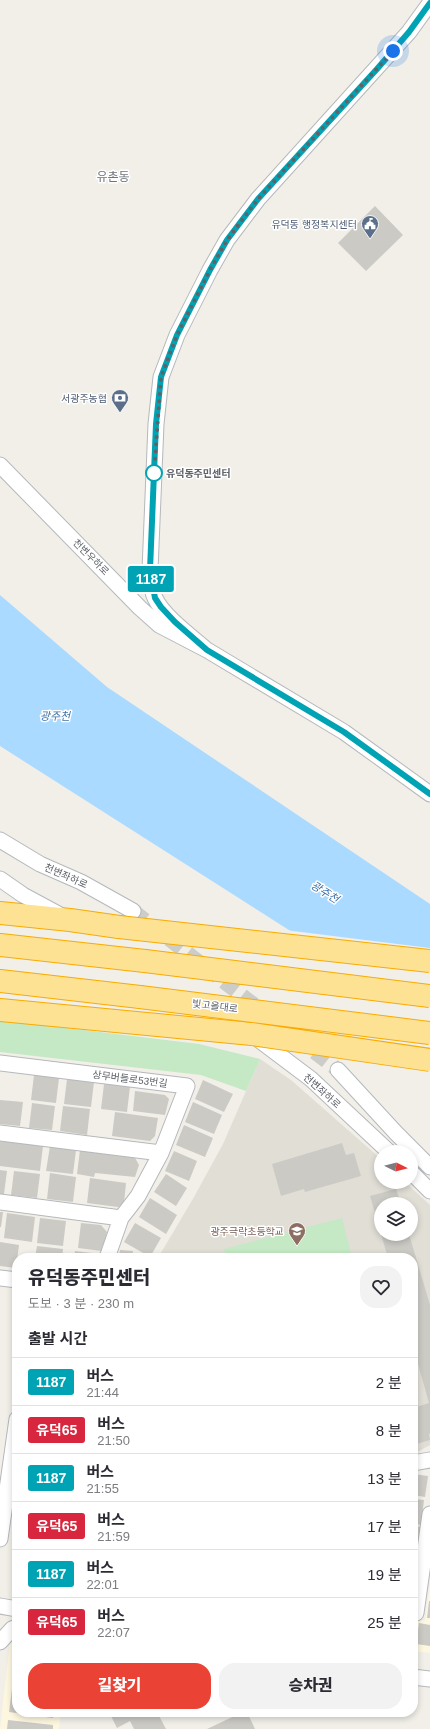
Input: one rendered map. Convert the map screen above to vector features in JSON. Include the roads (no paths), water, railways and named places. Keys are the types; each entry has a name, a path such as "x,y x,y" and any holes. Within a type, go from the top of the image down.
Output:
{"highway":[{"path":"0,913 430,961"},
{"path":"0,946 145,961 430,996"},
{"name":"빛고을대로","path":"0,981 430,1033"},
{"path":"0,1010 252,1034 430,1060"}],"street":[{"path":"207,650 175,622 161,607 155,598 150,570 156,424 161,377 168,355 210,270 227,240 258,199 409,32 430,3"},
{"name":"천변우하로","path":"0,466 154,621 173,633 207,650 344,732 430,794"},
{"name":"천변좌하로","path":"0,840 40,864 81,882 133,911"},
{"path":"0,879 23,895 70,920"},
{"name":"천변좌하로","path":"252,1034 311,1079 382,1145"},
{"name":"상무버들로53번길","path":"0,1064 187,1086 161,1153 138,1196 121,1218 110,1253"},
{"path":"338,1070 396,1133 430,1167"},
{"path":"0,1133 161,1153"},
{"path":"418,1179 430,1191"},
{"path":"0,1202 121,1218"},
{"path":"0,1278 12,1279"},
{"path":"418,1462 430,1460"},
{"path":"0,1539 12,1493"},
{"path":"418,1600 430,1514"},
{"path":"0,1606 12,1608"},
{"path":"0,1642 12,1629"},
{"path":"418,1678 430,1679"}],"water":[{"name":"광주천","path":"0,595 107,687 430,904 430,1040 292,932 0,746"}],"tunnel":[{"path":"133,911 338,1070"}],"place":[{"name":"유덕동 행정복지센터","path":"370,239"},
{"name":"서광주농협","path":"120,413"},
{"name":"유덕동주민센터","path":"154,473"},
{"name":"광주극락초등학교","path":"297,1246"}],"district":[{"name":"유촌동","path":"113,177"}]}
